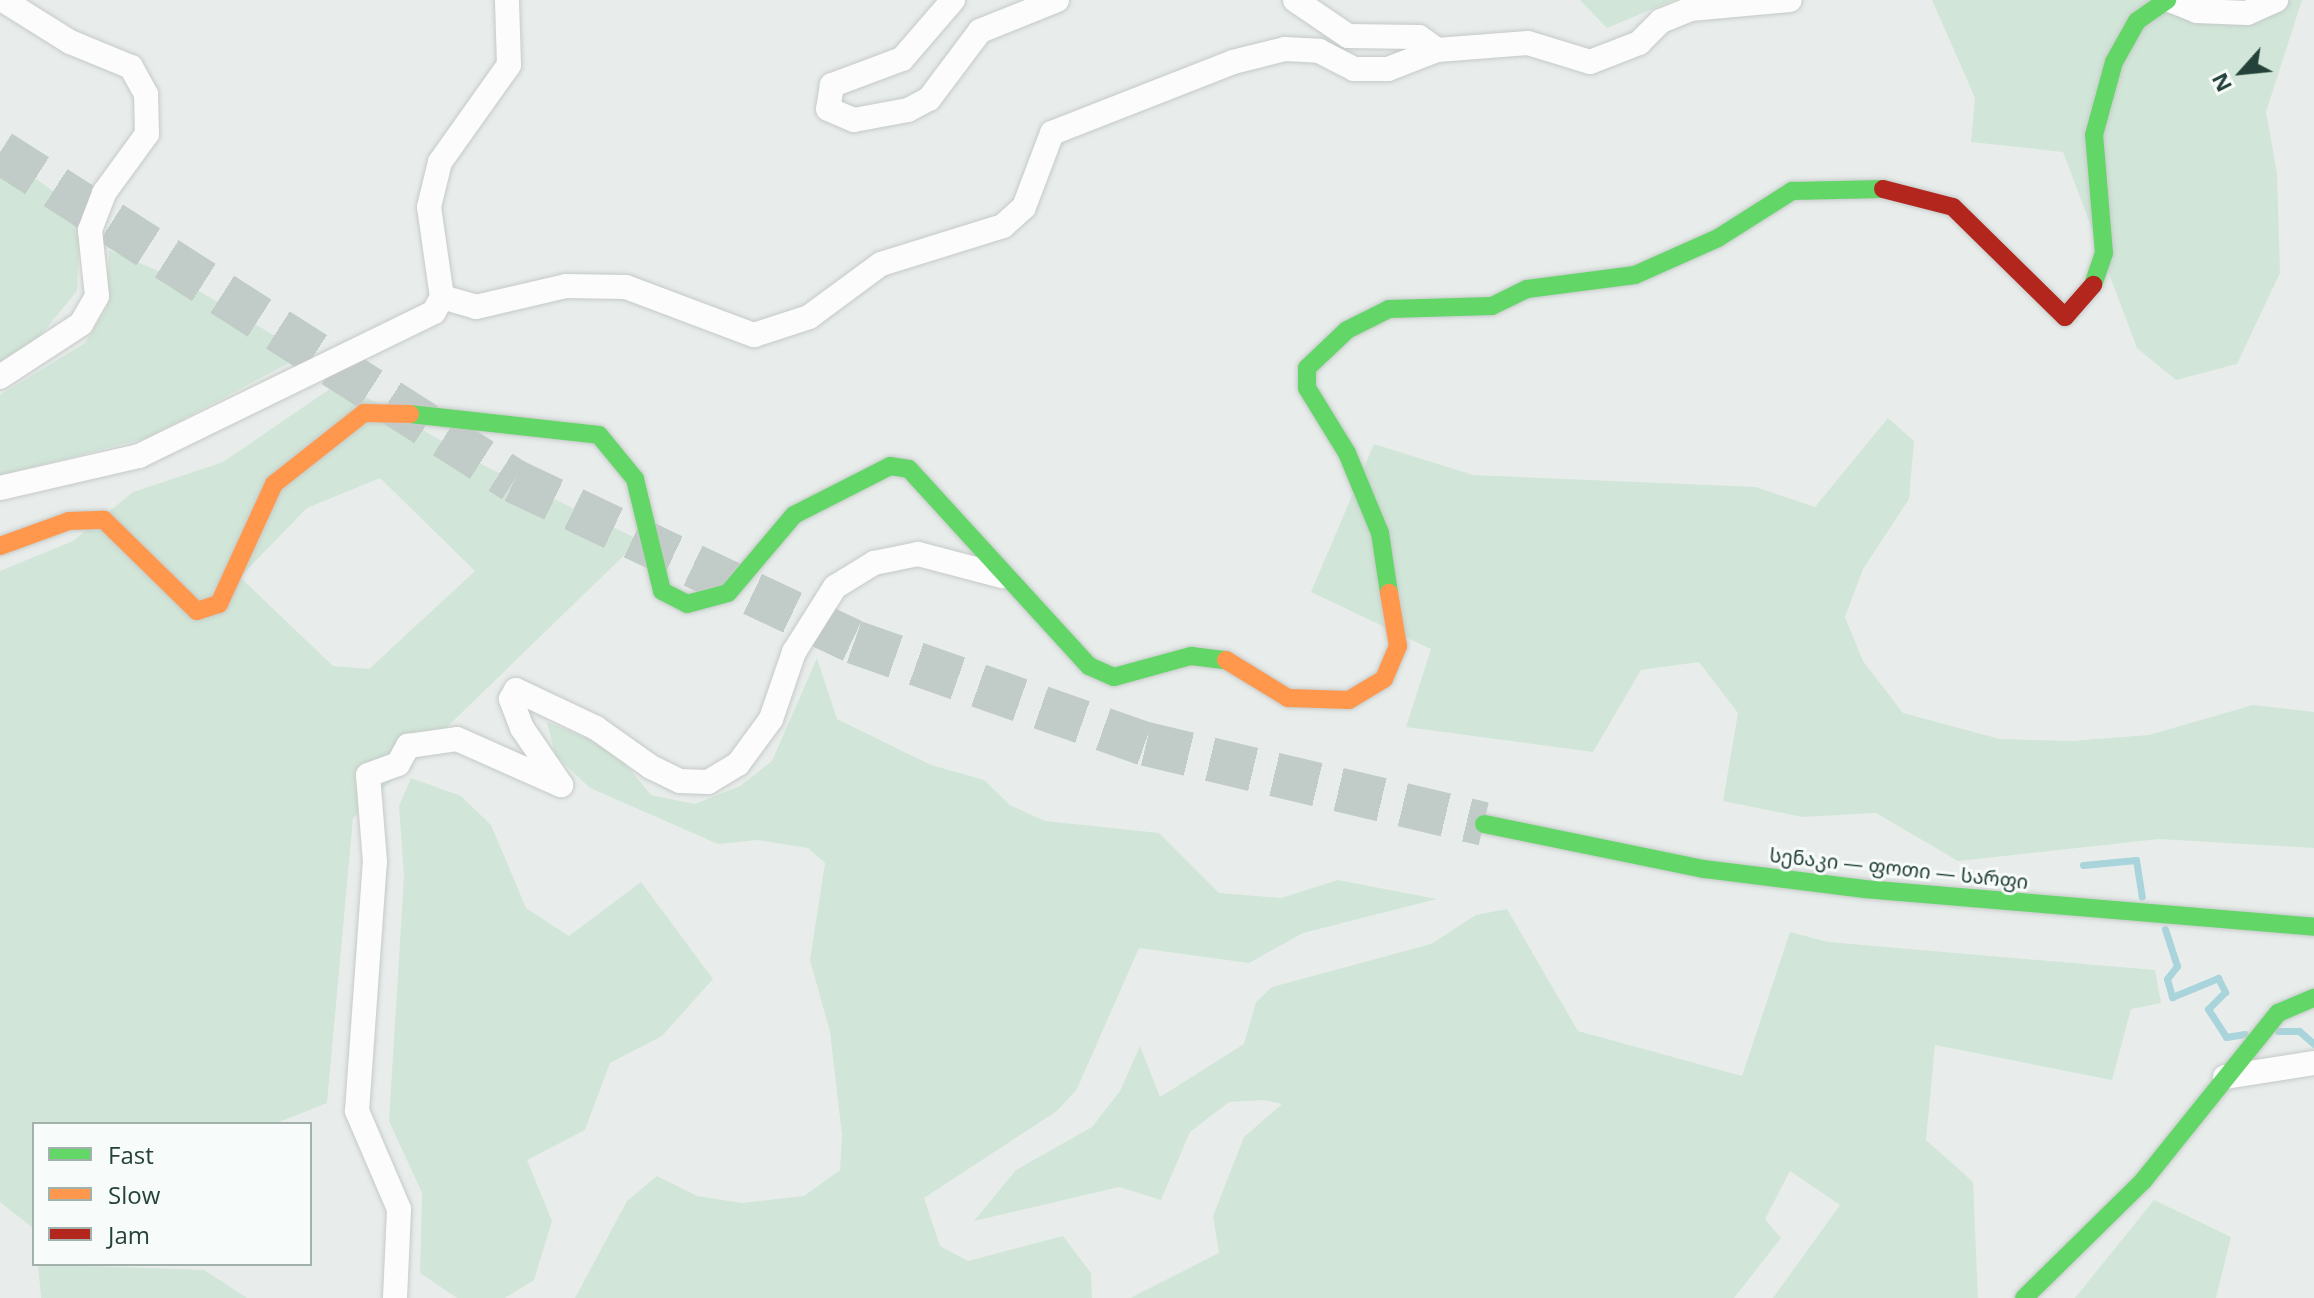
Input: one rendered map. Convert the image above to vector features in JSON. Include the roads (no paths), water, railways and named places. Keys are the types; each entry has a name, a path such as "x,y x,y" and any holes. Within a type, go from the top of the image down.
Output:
{"main road":[{"path":"0,546 69,521 104,520 197,611 219,604 274,484 364,413 441,415 599,435 635,479 662,591 687,604 728,593 794,515 890,466 909,469 1002,576 1089,666 1114,677 1191,656 1233,661 1288,698 1349,700 1384,679 1398,646 1380,533 1347,453 1307,388 1307,368 1347,330 1389,309 1492,306 1527,289 1635,275 1718,238 1792,191 1870,186 1953,207 2065,317 2091,290 2104,253 2094,135 2114,62 2137,21 2169,0"},
{"name":"სენაკი — ფოთი — სარფი","path":"1484,824 1704,869 2314,927"},
{"path":"2024,1298 2143,1181 2278,1013 2314,998"}],"street":[{"path":"0,377 81,324 97,296 90,230 104,193 147,134 146,94 131,67 70,42 3,0"},
{"path":"0,488 139,456 434,312 442,297 429,207 440,162 509,65 507,0"},
{"path":"953,0 902,59 832,85 828,109 854,120 908,110 929,99 980,31 1057,0"},
{"path":"1295,0 1348,36 1419,37 1437,50"},
{"path":"442,297 476,307 566,286 626,287 754,335 809,317 881,264 1003,226 1024,207 1052,133 1233,62 1285,49 1319,51 1354,69 1388,69 1437,50 1528,43 1590,62 1639,43 1661,21 1690,9 1790,0"},
{"path":"2169,0 2197,11 2247,13 2276,0"},
{"path":"395,1298 399,1209 357,1111 375,862 368,775 398,764 408,746 457,739 561,785 522,728 511,699 516,690 596,728 651,767 680,781 708,782 738,764 771,719 794,652 835,587 874,563 918,554 1002,576"},
{"path":"2225,1077 2314,1063"}],"waterway":[{"path":"2083,865 2136,860 2142,897"},
{"path":"2165,929 2177,966 2167,979 2172,997 2218,978 2225,992 2208,1009 2226,1037 2245,1034"},
{"path":"2278,1031 2299,1031 2314,1044"}],"tunnel":[{"path":"0,152 514,481 854,642 1146,744 1484,824"}]}
